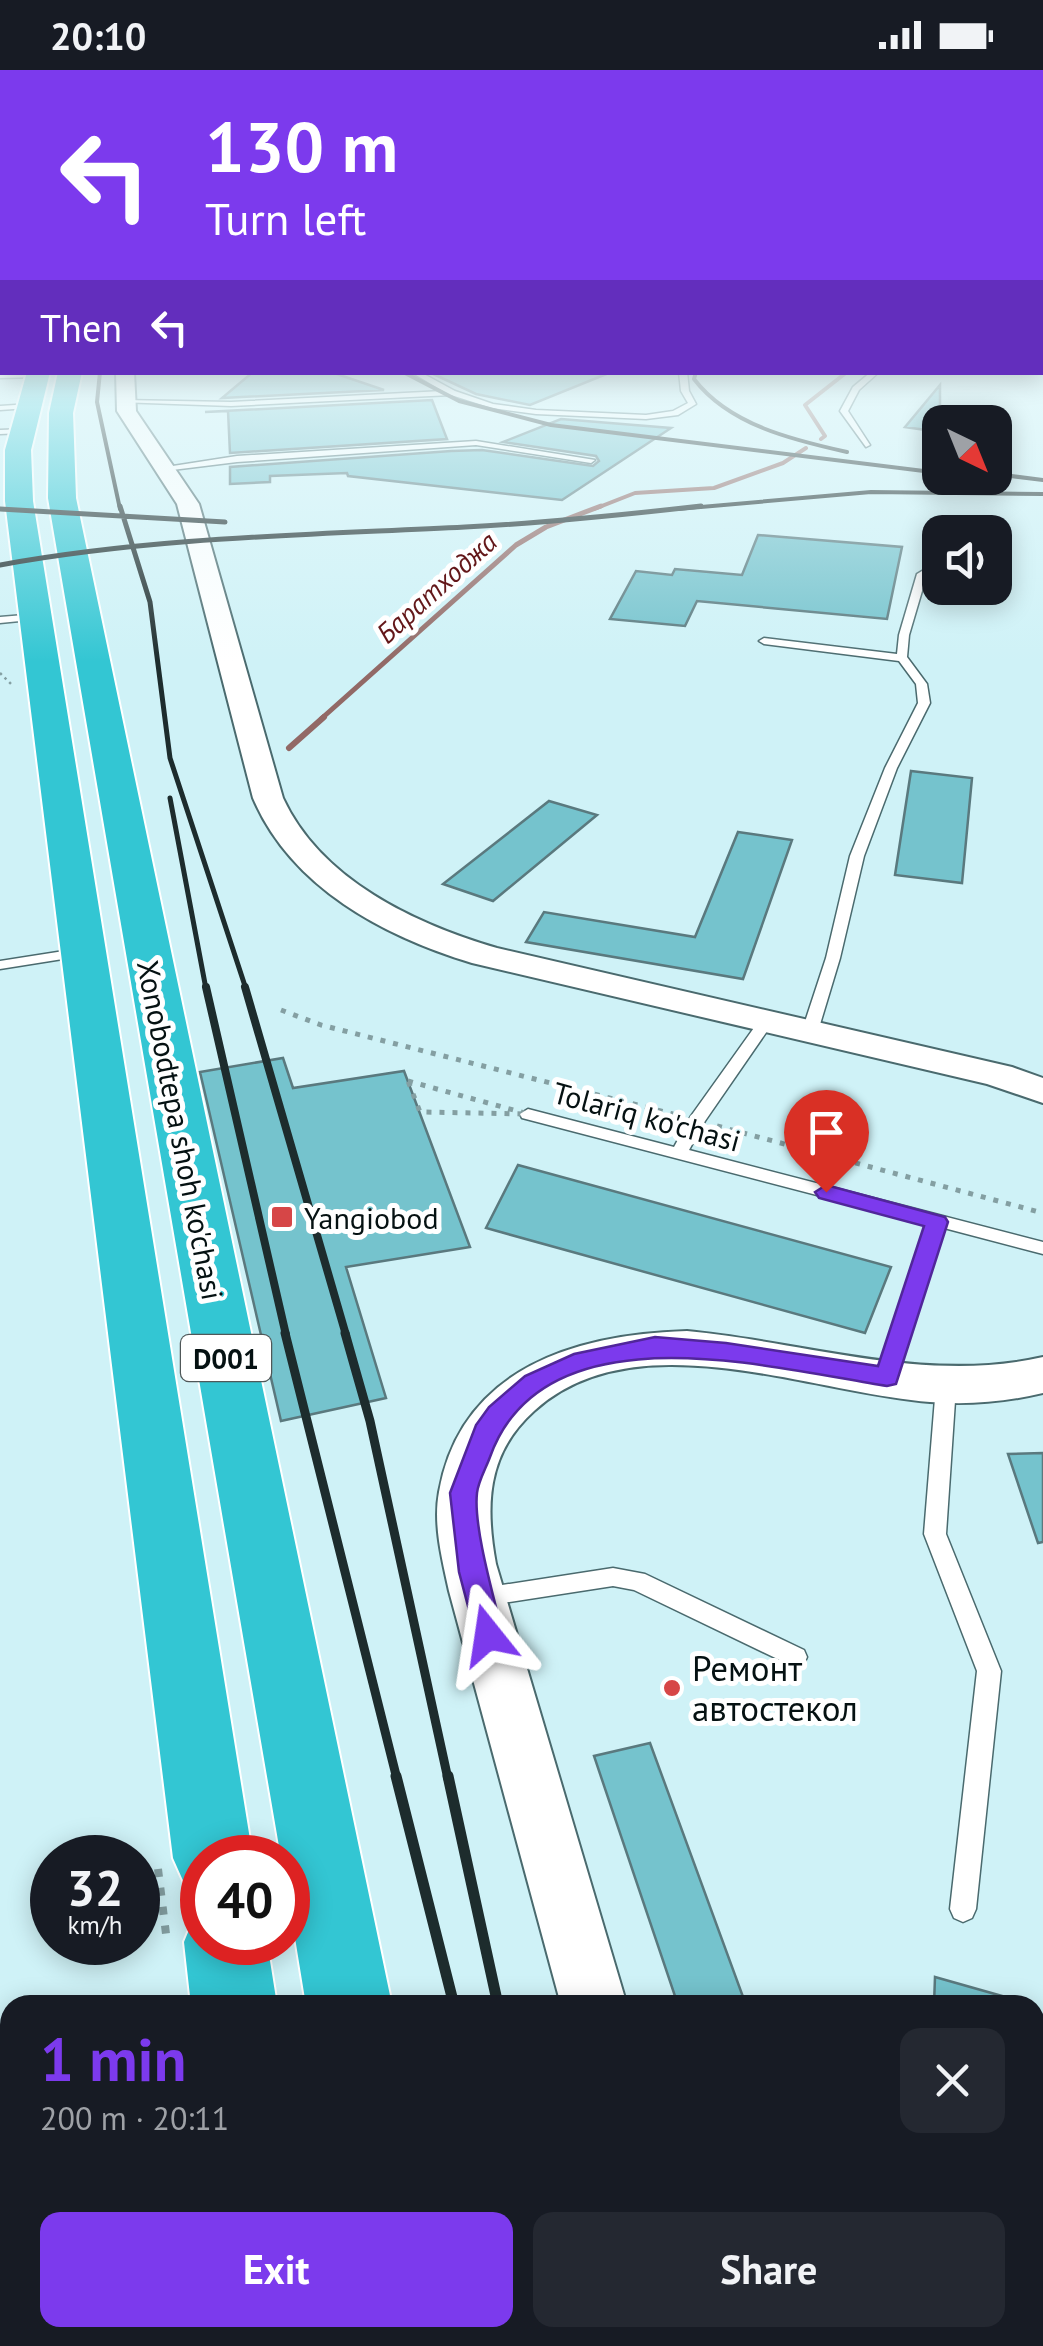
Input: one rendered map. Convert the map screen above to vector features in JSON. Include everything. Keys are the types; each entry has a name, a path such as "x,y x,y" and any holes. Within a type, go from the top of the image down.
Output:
{"highway":[{"name":"Xonobodtepa shoh ko'chasi","path":"61,449 62,498 346,1995"},
{"name":"Xonobodtepa shoh ko'chasi","path":"9,462 19,501 22,606 84,952 210,1835"},
{"path":"19,501 62,498"},
{"path":"22,606 77,576"},
{"path":"228,1965 233,1995"}],"street":[{"path":"155,449 186,499 227,665 268,800 296,844 318,867 389,918 457,946 531,969 998,1074 1043,1090"},
{"path":"591,1995 478,1598 464,1518 463,1493 469,1472 498,1414 534,1383 574,1363 655,1346 714,1350 946,1386 997,1386 1043,1375"}],"lane":[{"path":"164,468 398,449"},
{"path":"518,449 591,460"},
{"path":"902,658 904,635 922,574"},
{"path":"764,641 902,658 920,678 926,692 857,856 833,958 810,1030"},
{"path":"0,965 84,952"},
{"path":"680,1152 697,1120 766,1022"},
{"name":"Tolariq ko'chasi","path":"528,1114 1043,1248"},
{"path":"887,1377 937,1222"},
{"path":"946,1386 935,1534 988,1670 963,1910"},
{"path":"478,1598 613,1577 637,1581 796,1657"}],"path":[{"path":"281,1010 321,1025 1043,1213"},
{"path":"408,1081 459,1095 528,1114 420,1112 408,1081"}],"building":[{"path":"230,449 289,449 230,453"},
{"path":"551,449 639,449 562,500 347,473 270,476 270,482 230,484 230,467 482,450 593,466 599,461 596,456"},
{"path":"758,535 902,547 887,619 697,601 685,626 610,619 636,571 672,575 675,569 742,575"},
{"path":"911,771 972,778 962,883 895,875"},
{"path":"549,801 597,815 493,901 443,884"},
{"path":"738,832 792,840 743,979 526,942 544,912 695,937"},
{"path":"283,1058 293,1088 404,1071 470,1247 346,1267 386,1398 281,1421 200,1072"},
{"path":"518,1165 891,1267 865,1333 486,1228"},
{"path":"1043,1453 1043,1542 1038,1543 1008,1454"},
{"path":"650,1743 742,1995 675,1995 594,1756"},
{"path":"935,1977 998,1995 934,1995"}],"waterway":[{"name":"Баратходжа","path":"594,509 635,493 714,488 783,463 804,449"},
{"name":"Баратходжа","path":"321,719 516,545 546,527 601,506"},
{"name":"Баратходжа","path":"289,748 324,717"}],"railway":[{"path":"107,449 120,509"},
{"path":"747,449 922,471"},
{"path":"835,449 847,452"},
{"path":"1012,476 1043,480"},
{"path":"678,509 871,492 1043,494"},
{"path":"120,506 123,516"},
{"path":"133,547 524,523 701,506"},
{"path":"0,509 123,516"},
{"path":"123,516 225,522"},
{"path":"123,516 133,547"},
{"path":"0,565 133,547"},
{"path":"133,547 150,602 170,758 246,989"},
{"path":"170,798 206,989"},
{"path":"206,987 286,1335"},
{"path":"245,987 346,1335"},
{"path":"285,1333 397,1779"},
{"path":"345,1333 370,1421 448,1779"},
{"path":"396,1776 451,1995"},
{"path":"448,1776 496,1995"}],"place":[{"name":"Yangiobod","path":"282,1217"},
{"name":"Ремонт автостекол","path":"672,1688"}],"route":[{"path":"488,1635 473,1572 463,1493 486,1432 498,1414 534,1383 574,1363 655,1346 726,1352 887,1377 937,1222 826,1192"}]}
